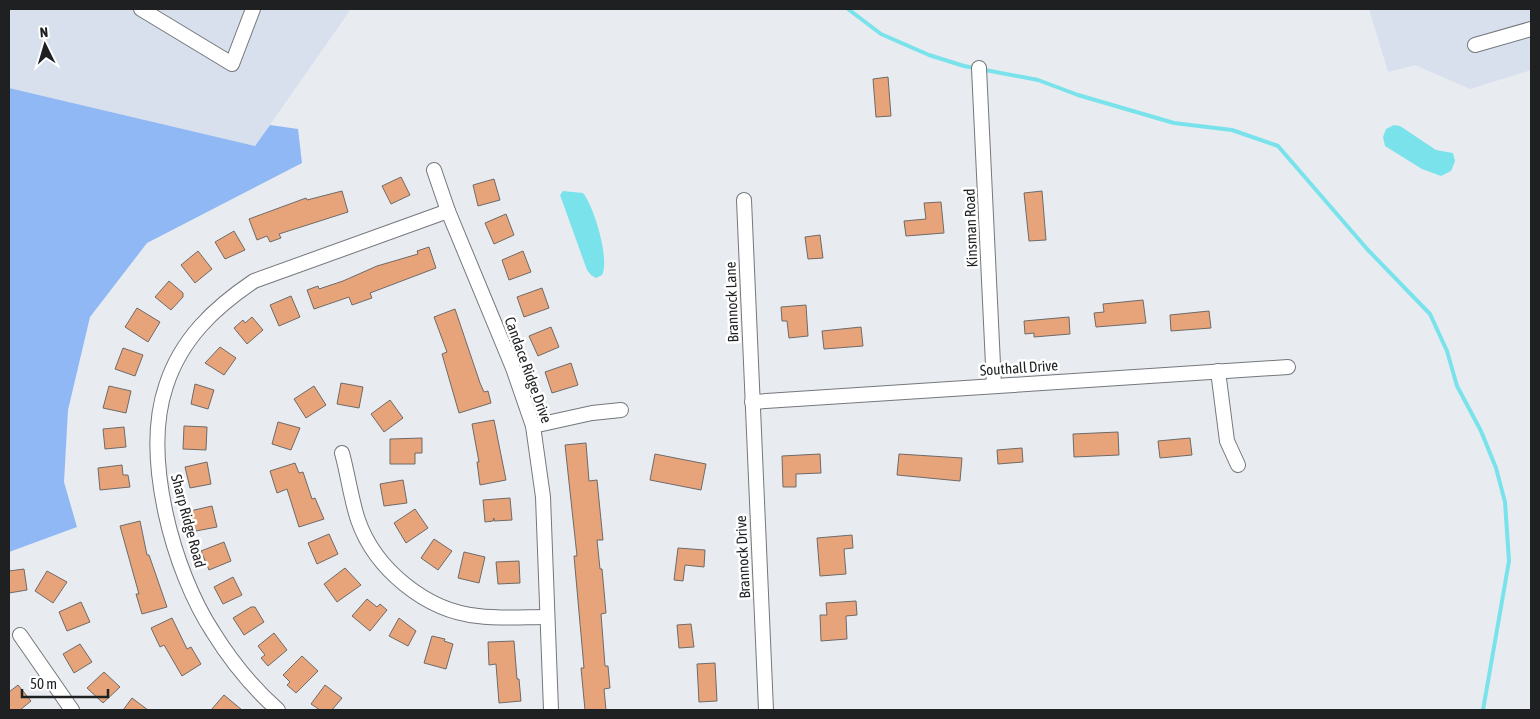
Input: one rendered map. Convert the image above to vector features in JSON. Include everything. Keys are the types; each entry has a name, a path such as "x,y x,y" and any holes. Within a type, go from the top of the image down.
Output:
{"street":[{"path":"141,9 232,64 253,9"},
{"path":"1475,45 1531,29"},
{"name":"Kinsman Road","path":"979,68 994,386"},
{"name":"Candace Ridge Drive","path":"434,170 448,212 512,368 533,426 543,497 551,710"},
{"name":"Brannock Lane","path":"744,200 752,402"},
{"name":"Sharp Ridge Road","path":"276,710 255,690 212,632 182,569 164,506 158,466 160,408 166,386 190,338 207,317 227,299 254,281 448,212"},
{"name":"Southall Drive","path":"752,402 1288,366"},
{"path":"1218,371 1226,441 1238,465"},
{"name":"Brannock Drive","path":"752,402 766,710"},
{"path":"533,426 592,412 621,410"},
{"path":"342,453 358,520 367,539 379,558 410,588 442,607 476,616 547,617"},
{"path":"20,635 72,710"}],"shaded area":[{"path":"9,9 351,9 255,146 9,88"},
{"path":"1369,9 1531,9 1531,70 1470,89 1415,65 1388,72"},
{"path":"9,88 255,146 270,125 298,129 302,163 147,243 90,317 68,410 64,482 77,527 9,552"},
{"path":"1394,125 1400,126 1436,150 1453,153 1455,161 1451,171 1441,176 1422,169 1385,146 1383,137 1386,129"},
{"path":"563,191 583,193 592,209 600,233 604,258 602,275 596,278 587,270 560,195"}],"building":[{"path":"888,77 891,116 876,117 873,79"},
{"path":"401,177 410,195 391,204 382,186"},
{"path":"494,179 500,200 478,206 473,185"},
{"path":"342,191 348,212 279,234 281,238 270,242 267,236 257,240 249,219 306,198 307,200"},
{"path":"1042,191 1046,240 1029,241 1024,193"},
{"path":"941,202 944,233 906,236 904,221 926,219 924,203"},
{"path":"506,214 514,235 494,244 485,223"},
{"path":"234,231 245,250 225,259 215,242"},
{"path":"820,235 823,258 808,259 805,237"},
{"path":"429,247 436,268 370,293 372,298 352,305 349,297 314,309 307,290 318,286 319,289 343,281 377,266 418,254 417,251"},
{"path":"198,251 212,269 195,283 181,265"},
{"path":"523,251 531,272 509,280 502,260"},
{"path":"169,281 183,293 183,297 171,310 155,297"},
{"path":"542,288 549,308 524,317 517,297"},
{"path":"291,296 300,317 279,326 270,305"},
{"path":"1143,300 1146,323 1096,327 1094,313 1104,312 1103,304"},
{"path":"806,305 808,336 789,338 787,321 782,321 781,307"},
{"path":"137,308 160,322 148,342 125,327"},
{"path":"455,309 480,383 484,392 488,391 491,403 459,413 442,354 447,352 434,317"},
{"path":"1209,311 1211,328 1171,331 1170,315"},
{"path":"252,317 263,330 247,344 234,328 243,320 245,323"},
{"path":"1069,317 1070,334 1034,337 1034,333 1025,334 1024,321"},
{"path":"551,327 559,347 538,356 529,336"},
{"path":"861,327 863,346 824,349 822,331"},
{"path":"220,347 236,358 224,375 205,363"},
{"path":"123,348 143,355 135,376 115,369"},
{"path":"571,363 578,385 552,393 545,372"},
{"path":"341,383 363,387 359,408 337,404"},
{"path":"195,384 214,390 208,409 191,404"},
{"path":"109,386 131,391 126,413 103,408"},
{"path":"314,386 326,405 306,418 294,399"},
{"path":"390,400 403,418 384,432 371,414"},
{"path":"494,420 506,480 480,485 477,462 479,462 472,424"},
{"path":"278,422 300,428 291,450 272,444"},
{"path":"184,426 207,427 206,450 183,449"},
{"path":"124,427 126,447 105,449 103,429"},
{"path":"1118,432 1119,455 1074,457 1073,434"},
{"path":"422,438 422,453 415,453 415,464 390,464 390,439"},
{"path":"1190,438 1192,455 1160,458 1158,441"},
{"path":"586,443 589,481 597,480 603,540 597,540 606,613 601,614 605,666 608,666 610,688 604,689 606,710 585,710 581,668 584,668 574,556 577,556 565,445"},
{"path":"1022,448 1023,462 998,464 997,450"},
{"path":"655,454 706,464 701,490 650,480"},
{"path":"820,454 821,473 796,474 796,487 783,487 782,456"},
{"path":"899,454 962,458 960,481 897,475"},
{"path":"207,462 211,484 190,488 185,467"},
{"path":"295,463 299,473 303,472 312,499 315,498 324,519 299,527 287,489 277,493 270,471"},
{"path":"122,465 123,475 128,475 130,487 100,490 98,468"},
{"path":"403,480 407,503 384,506 380,484"},
{"path":"510,498 512,520 494,521 494,518 493,521 485,522 483,500"},
{"path":"212,506 217,527 196,531 190,511"},
{"path":"415,509 428,528 406,543 394,523"},
{"path":"140,521 147,555 149,555 167,607 142,614 136,594 139,594 120,526"},
{"path":"329,534 338,554 317,564 308,543"},
{"path":"852,535 853,548 844,549 846,574 820,576 817,538"},
{"path":"434,539 452,551 438,570 421,558"},
{"path":"224,542 231,561 209,570 201,551"},
{"path":"678,548 705,550 704,567 685,565 683,581 674,580"},
{"path":"464,552 485,557 479,583 458,578"},
{"path":"519,561 520,583 498,584 496,562"},
{"path":"345,568 361,585 337,602 324,584"},
{"path":"24,569 27,590 9,593 9,571"},
{"path":"47,571 67,582 53,603 35,591"},
{"path":"233,577 242,595 223,604 214,587"},
{"path":"367,599 377,607 380,604 387,610 370,631 352,616"},
{"path":"856,601 857,615 846,616 847,639 821,641 820,615 827,615 826,603"},
{"path":"81,602 90,622 67,631 59,612"},
{"path":"251,607 255,607 264,622 244,635 233,618"},
{"path":"172,618 187,649 191,647 201,664 182,676 164,645 160,647 151,628"},
{"path":"399,618 416,631 408,646 389,636"},
{"path":"691,624 694,647 679,648 677,625"},
{"path":"274,633 287,650 268,666 261,658 265,655 258,646"},
{"path":"432,636 445,639 444,641 453,644 446,669 424,663"},
{"path":"514,641 521,701 499,703 496,664 489,665 488,642"},
{"path":"80,644 92,662 74,673 63,654"},
{"path":"302,656 318,671 296,693 287,685 290,682 283,675"},
{"path":"715,663 717,701 699,702 697,664"},
{"path":"104,672 120,687 103,703 87,688"},
{"path":"18,685 31,701 20,710 9,710 9,692"},
{"path":"325,685 342,698 332,710 320,710 311,704"},
{"path":"224,695 242,710 211,710"},
{"path":"132,698 148,710 123,710"}],"waterway":[{"path":"848,9 881,34 929,55 964,66 1038,80 1078,95 1174,123 1232,130 1278,146 1368,250 1430,314 1447,351 1457,386 1481,431 1496,468 1505,502 1509,561 1483,710"}]}
